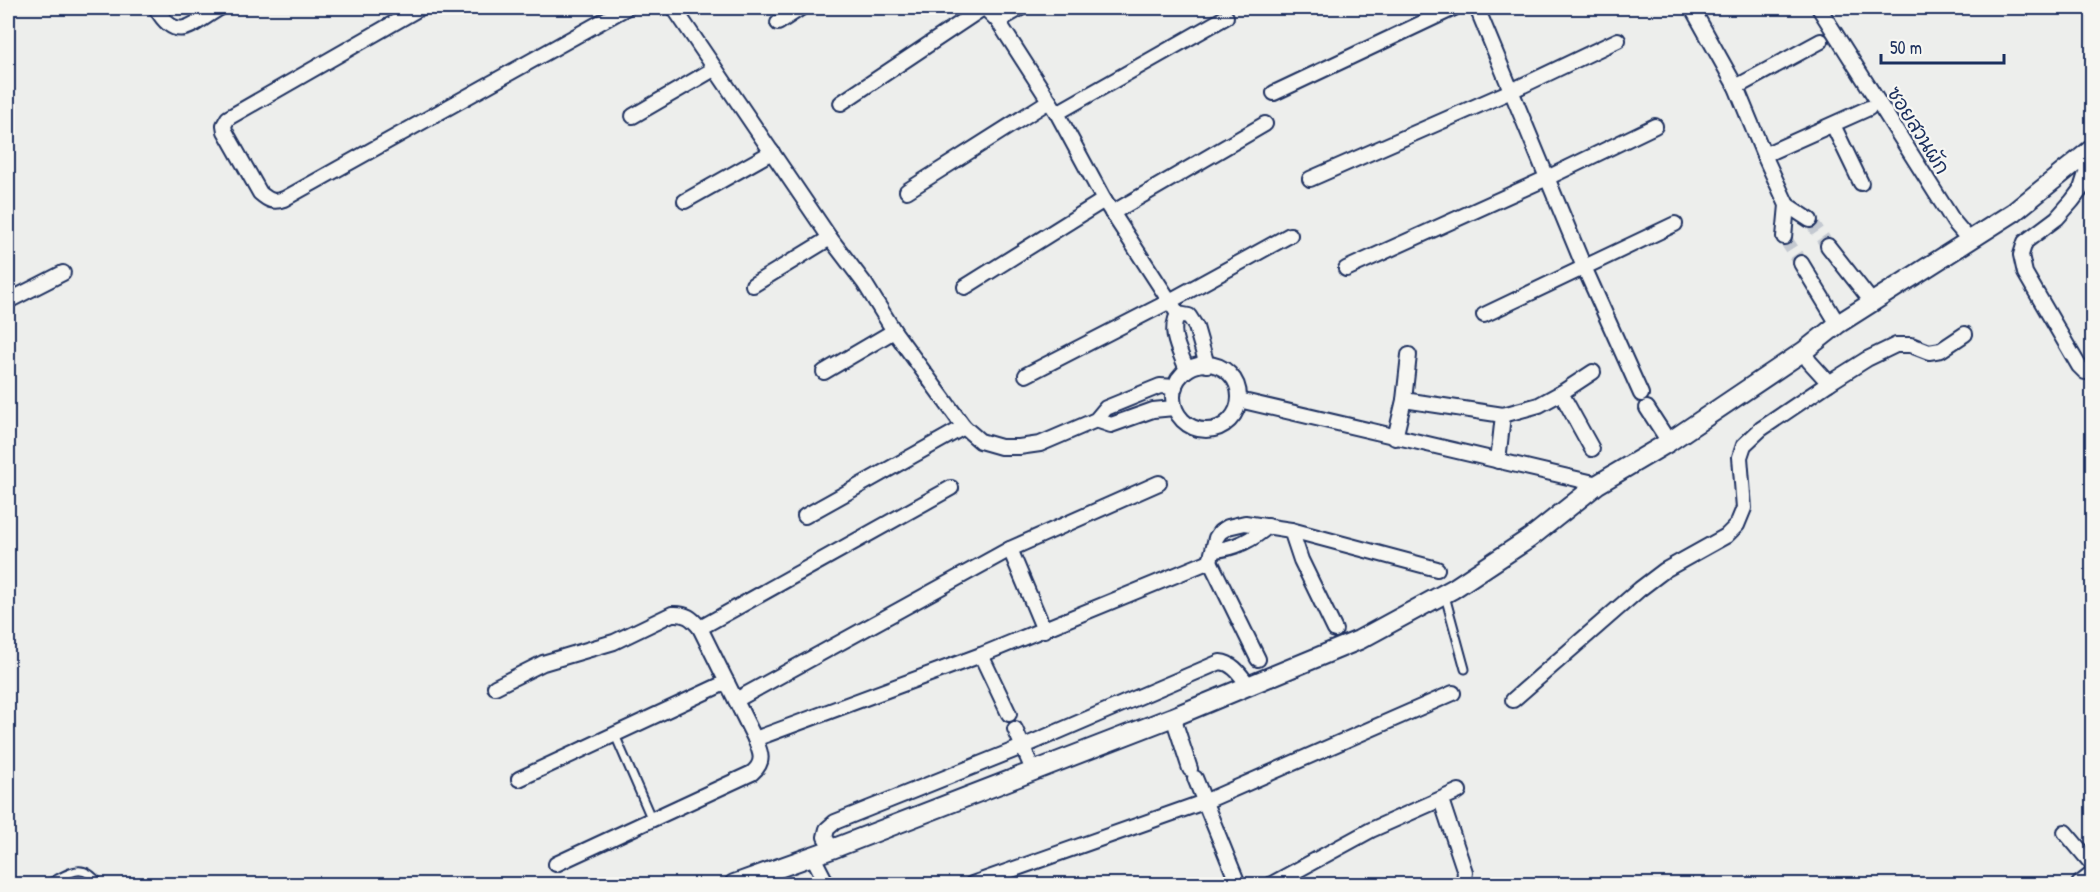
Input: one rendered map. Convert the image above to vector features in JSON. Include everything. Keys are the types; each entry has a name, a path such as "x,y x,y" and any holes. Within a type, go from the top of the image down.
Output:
{"street":[{"path":"156,8 163,20 171,27 179,29 187,27 220,8"},
{"path":"420,8 228,118 225,131 260,193 268,200 276,202 284,199 626,8"},
{"path":"674,8 830,238 865,284 894,331 964,427 980,441 1001,447 1040,444 1096,420 1106,408 1160,386 1174,387"},
{"path":"778,23 801,8"},
{"path":"840,103 984,8 998,21 1057,113 1104,200 1170,302 1178,314 1189,316 1196,327 1207,364"},
{"path":"998,21 1021,8"},
{"path":"1274,93 1454,8"},
{"path":"1477,8 1584,267 1641,394"},
{"path":"1693,8 1736,87 1787,205 1784,237"},
{"name":"ซอยสวนผัก","path":"1820,8 1954,222 1970,241"},
{"path":"1057,113 1226,16"},
{"path":"1310,179 1511,91 1618,40"},
{"path":"1736,87 1821,41"},
{"path":"633,116 714,69"},
{"path":"907,191 1049,101"},
{"path":"1764,155 1869,108"},
{"path":"1112,213 1265,124"},
{"path":"1833,125 1861,183"},
{"path":"1346,269 1547,178 1655,126"},
{"path":"734,885 1033,771 1175,725 1249,687 1446,602 1598,484 1806,356 1838,324 2014,212 2092,149"},
{"path":"684,201 772,152"},
{"path":"2092,154 2081,189 2056,218 2025,242 2020,255 2025,273 2079,366 2085,372 2092,372"},
{"path":"965,287 1104,200"},
{"path":"1787,205 1810,220"},
{"path":"1484,315 1676,224"},
{"path":"1026,375 1170,302 1290,235"},
{"path":"753,285 830,238"},
{"path":"1828,246 1872,302"},
{"path":"1801,263 1838,324"},
{"path":"8,301 63,273"},
{"path":"1178,314 1173,324 1187,370"},
{"path":"824,372 894,331"},
{"path":"1513,700 1648,583 1665,570 1726,536 1737,525 1744,508 1740,458 1744,445 1761,429 1825,379 1896,345 1911,345 1929,352 1941,350 1965,334"},
{"path":"1395,438 1404,400 1410,355"},
{"path":"1806,356 1825,379"},
{"path":"1207,364 1227,372 1234,380 1239,400 1230,420 1220,427 1198,430 1188,426 1180,418 1174,408 1174,387 1179,377 1187,370 1207,364"},
{"path":"1404,400 1503,415 1539,405 1593,372"},
{"path":"1561,393 1592,449"},
{"path":"1239,400 1598,484"},
{"path":"1096,420 1111,425 1153,410 1174,408"},
{"path":"1647,408 1669,442"},
{"path":"1498,461 1503,415"},
{"path":"805,516 964,427"},
{"path":"736,700 1010,549 1159,483"},
{"path":"700,628 951,488"},
{"path":"1258,659 1212,556 1216,538 1228,527 1245,523 1291,530 1437,569"},
{"path":"755,739 1044,630 1249,540 1268,526"},
{"path":"1291,530 1301,560 1335,630"},
{"path":"1010,549 1044,630"},
{"path":"495,687 543,663 614,642 672,614 682,613 700,628 762,756 761,763 752,774 556,864"},
{"path":"981,655 1009,714"},
{"path":"832,849 825,837 827,829 835,822 1022,747 1220,662 1233,667 1249,687"},
{"path":"519,779 727,682"},
{"path":"972,885 1204,802 1453,693"},
{"path":"1175,725 1238,885"},
{"path":"1015,729 1033,771"},
{"path":"1272,885 1371,830 1459,791"},
{"path":"1441,800 1465,872 1464,880 1460,885"},
{"path":"2065,832 2092,864"},
{"path":"812,855 827,885"},
{"path":"2079,885 2092,874"}],"lane":[{"path":"1446,602 1465,669"},
{"path":"615,735 652,820"},
{"path":"48,885 74,871 82,870 88,872 99,885"}],"tunnel":[{"path":"1810,220 1828,246"},
{"path":"1784,237 1801,263"}]}
